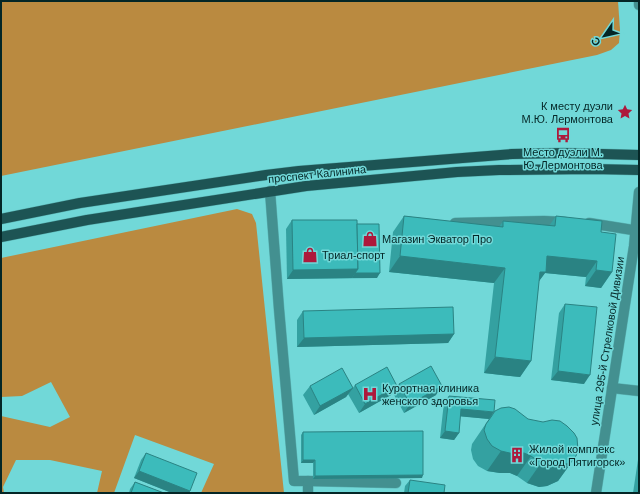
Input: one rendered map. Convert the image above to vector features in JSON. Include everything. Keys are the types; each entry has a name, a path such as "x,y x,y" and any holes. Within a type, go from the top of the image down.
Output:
{"main road":[{"name":"проспект Калинина","path":"1,219 80,203 299,171 512,154 563,153 639,155"},
{"name":"проспект Калинина","path":"1,237 87,220 306,186 471,171 592,168 639,170"}],"street":[{"path":"270,191 294,481 396,483"},
{"name":"улица 295-й Стрелковой Дивизии","path":"596,493 637,230 639,192"},
{"path":"443,224 544,221 591,223 637,230"},
{"path":"612,388 639,391"},
{"path":"308,481 308,493"}],"shaded area":[{"path":"1,1 618,1 620,30 619,43 611,50 597,55 1,176"},
{"path":"237,209 252,214 256,223 284,493 201,493 214,464 135,435 114,493 97,493 102,471 50,460 16,460 3,487 4,493 1,493 1,416 50,427 70,417 51,382 22,396 1,397 1,258"}],"building":[{"path":"404,216 503,227 503,221 555,226 556,216 602,221 601,232 616,234 612,272 596,270 597,261 547,256 546,272 540,272 531,361 495,357 505,268 400,256"},
{"path":"292,220 357,220 358,269 293,270"},
{"path":"357,224 379,224 380,273 355,273 358,269"},
{"path":"565,304 597,307 590,375 558,371"},
{"path":"453,307 454,334 304,338 303,311"},
{"path":"431,366 442,386 410,404 399,384"},
{"path":"387,367 397,386 365,404 355,385"},
{"path":"342,368 353,388 320,406 310,386"},
{"path":"449,396 495,400 494,412 461,409 459,433 445,431"},
{"path":"509,407 515,409 528,419 543,422 552,420 560,421 567,426 577,438 578,450 576,456 571,462 553,467 541,463 524,453 514,454 501,451 492,446 487,439 484,430 486,424 495,411 501,408"},
{"path":"423,431 423,475 315,476 315,460 303,460 303,432"},
{"path":"146,453 197,473 190,491 139,471"},
{"path":"410,480 445,485 444,493 408,493"},
{"path":"135,482 164,493 131,493"}],"place":[{"name":"К месту дуэли М.Ю. Лермонтова","path":"625,112"},
{"name":"Место дуэли М. Ю. Лермонтова","path":"563,135"},
{"name":"Магазин Экватор Про","path":"370,239"},
{"name":"Триал-спорт","path":"310,255"},
{"name":"Курортная клиника женского здоровья","path":"370,394"},
{"name":"Жилой комплекс «Город Пятигорск»","path":"517,455"}]}
